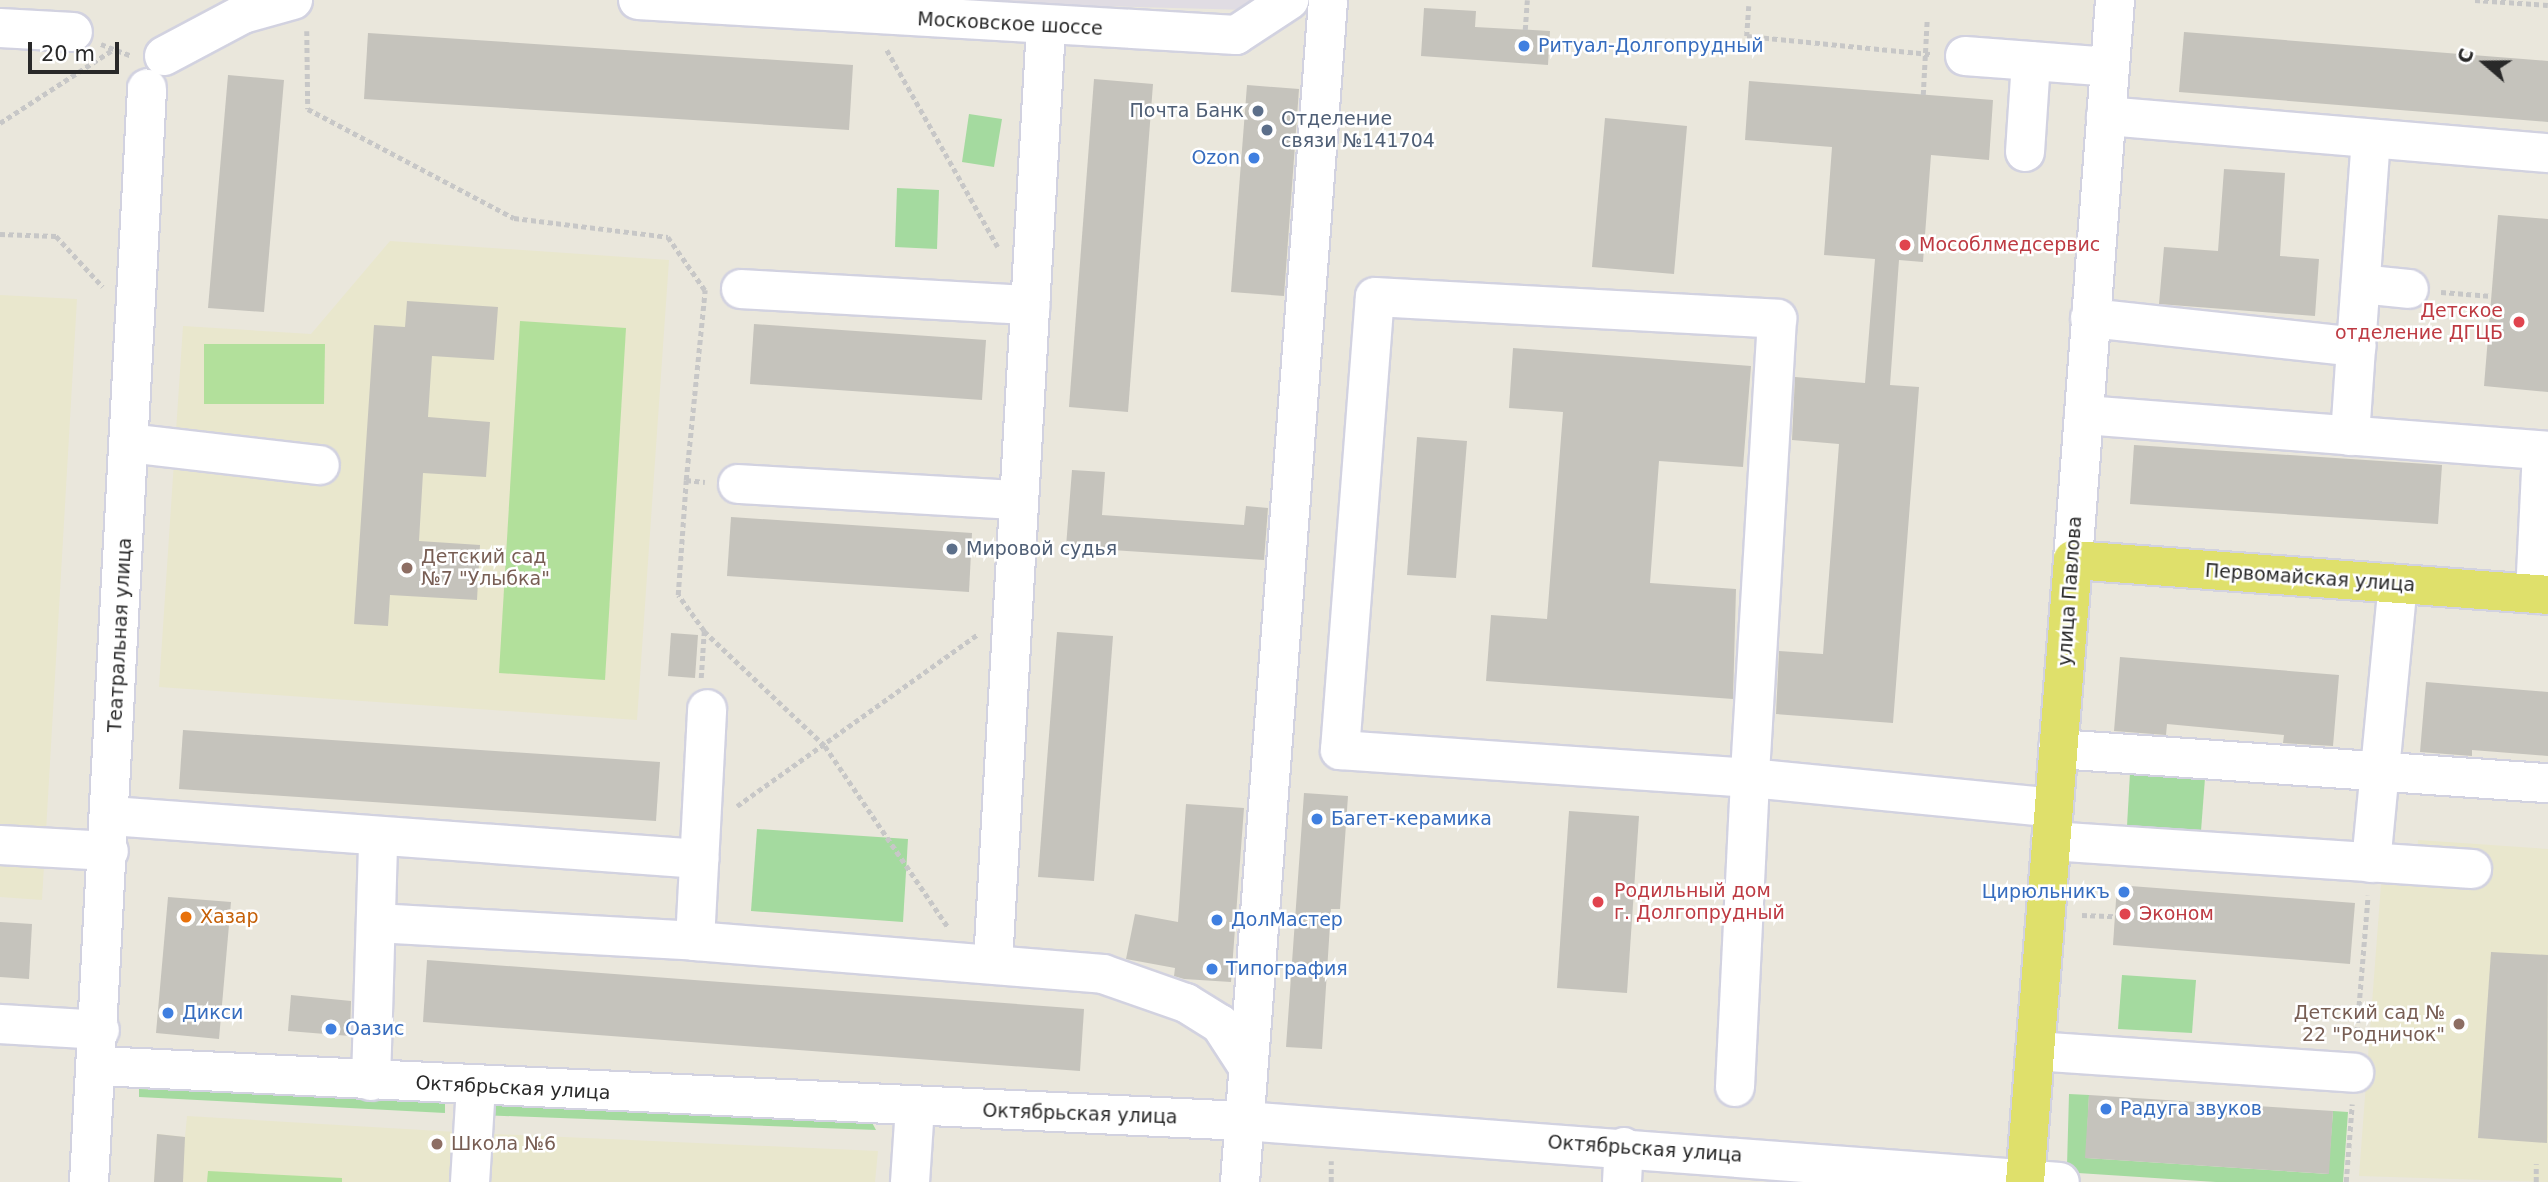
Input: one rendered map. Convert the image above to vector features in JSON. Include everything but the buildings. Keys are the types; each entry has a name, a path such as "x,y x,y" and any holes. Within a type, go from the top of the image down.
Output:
{"main road":[{"name":"Первомайская улица","path":"2073,560 2542,595"},
{"name":"улица Павлова","path":"2036,1181 2035,1051 2073,560"}],"street":[{"name":"Московское шоссе","path":"638,0 1046,27 1236,35 1289,0"},
{"path":"1240,1182 1246,1064 1328,0"},
{"name":"улица Павлова","path":"2073,560 2115,0"},
{"path":"156,73 243,14 300,14"},
{"path":"976,962 1012,609 1046,27"},
{"path":"0,28 73,33"},
{"path":"1965,56 2110,67"},
{"path":"2025,152 2031,61"},
{"name":"Театральная улица","path":"89,1182 99,1048 129,443 156,73"},
{"path":"2106,116 2548,153"},
{"path":"2350,436 2371,140"},
{"path":"2361,284 2409,289"},
{"path":"723,290 1031,305"},
{"path":"1735,1087 1750,778 1777,318 1375,297 1340,750 1750,778 2052,824 2371,863 2472,869"},
{"path":"2091,318 2356,347"},
{"path":"2084,415 2545,451 2542,595"},
{"path":"129,443 320,465"},
{"path":"738,484 1018,500"},
{"path":"2371,863 2398,584"},
{"path":"695,941 707,709"},
{"path":"2058,749 2548,783"},
{"path":"0,845 110,833 700,844"},
{"path":"371,1081 378,839"},
{"path":"377,923 695,941 1104,974 1144,984 1220,1024 1246,1064"},
{"name":"Октябрьская улица","path":"0,1024 99,1048 371,1081 1244,1121 1623,1165 2036,1181"},
{"path":"2035,1051 2354,1073"},
{"path":"471,1182 475,1086"},
{"path":"910,1182 915,1107"}],"path":[{"path":"1525,30 1527,0"},
{"path":"2475,0 2548,5"},
{"path":"1749,6 1747,36 1965,56"},
{"path":"300,14 308,109 514,218 668,237 723,290 686,481 678,595 704,631 825,746 947,926 976,962"},
{"path":"1923,95 1927,19"},
{"path":"73,33 130,56 156,73"},
{"path":"886,48 1004,258"},
{"path":"0,122 114,49"},
{"path":"0,234 56,236 107,291"},
{"path":"2409,289 2491,296"},
{"path":"686,481 738,484"},
{"path":"700,844 825,746 1012,609"},
{"path":"704,631 701,684 707,709"},
{"path":"2346,1182 2371,863"},
{"path":"2081,915 2115,916"},
{"path":"2536,1164 2536,1182"}],"shaded area":[{"path":"881,0 1252,0 1249,10"},
{"name":"Детский сад №7 \"Улыбка\"","path":"390,241 669,260 637,720 159,687 183,326 311,334"},
{"path":"0,295 77,299 42,900 0,897"},
{"name":"Детский сад № 22 \"Родничок\"","path":"2418,840 2548,849 2548,1182 2359,1176 2382,871 2416,873"},
{"name":"Школа №6","path":"187,1116 473,1133 878,1151 875,1182 154,1182 157,1134 185,1137"}],"green space":[{"path":"969,114 1002,119 994,167 962,162"},
{"path":"897,188 939,190 937,249 895,247"},
{"path":"520,321 626,328 605,680 499,673"},
{"path":"204,344 325,344 324,404 204,404"},
{"path":"2130,773 2205,778 2201,831 2127,826"},
{"path":"757,829 908,839 903,922 751,911"},
{"path":"2122,975 2196,980 2192,1033 2118,1029"},
{"path":"139,1089 445,1100 445,1113 139,1097"},
{"path":"2069,1094 2089,1095 2086,1158 2328,1174 2333,1111 2348,1112 2343,1182 2216,1182 2078,1173 2067,1166"},
{"path":"490,1101 869,1117 876,1130 480,1115"},
{"path":"208,1171 342,1178 342,1182 207,1182"}],"place":[{"name":"Ритуал-Долгопрудный","path":"1524,46"},
{"name":"Почта Банк","path":"1258,111"},
{"name":"Отделение связи №141704","path":"1267,130"},
{"name":"Ozon","path":"1254,158"},
{"name":"Мособлмедсервис","path":"1905,245"},
{"name":"Детское отделение ДГЦБ","path":"2519,322"},
{"name":"Мировой судья","path":"952,549"},
{"name":"Детский сад №7 \"Улыбка\"","path":"407,568"},
{"name":"Багет-керамика","path":"1317,819"},
{"name":"Цирюльникъ","path":"2124,892"},
{"name":"Родильный дом г. Долгопрудный","path":"1598,902"},
{"name":"Эконом","path":"2125,914"},
{"name":"Хазар","path":"186,917"},
{"name":"ДолМастер","path":"1217,920"},
{"name":"Типография","path":"1212,969"},
{"name":"Дикси","path":"168,1013"},
{"name":"Детский сад № 22 \"Родничок\"","path":"2459,1024"},
{"name":"Оазис","path":"331,1029"},
{"name":"Радуга звуков","path":"2106,1109"},
{"name":"Школа №6","path":"437,1144"}]}
